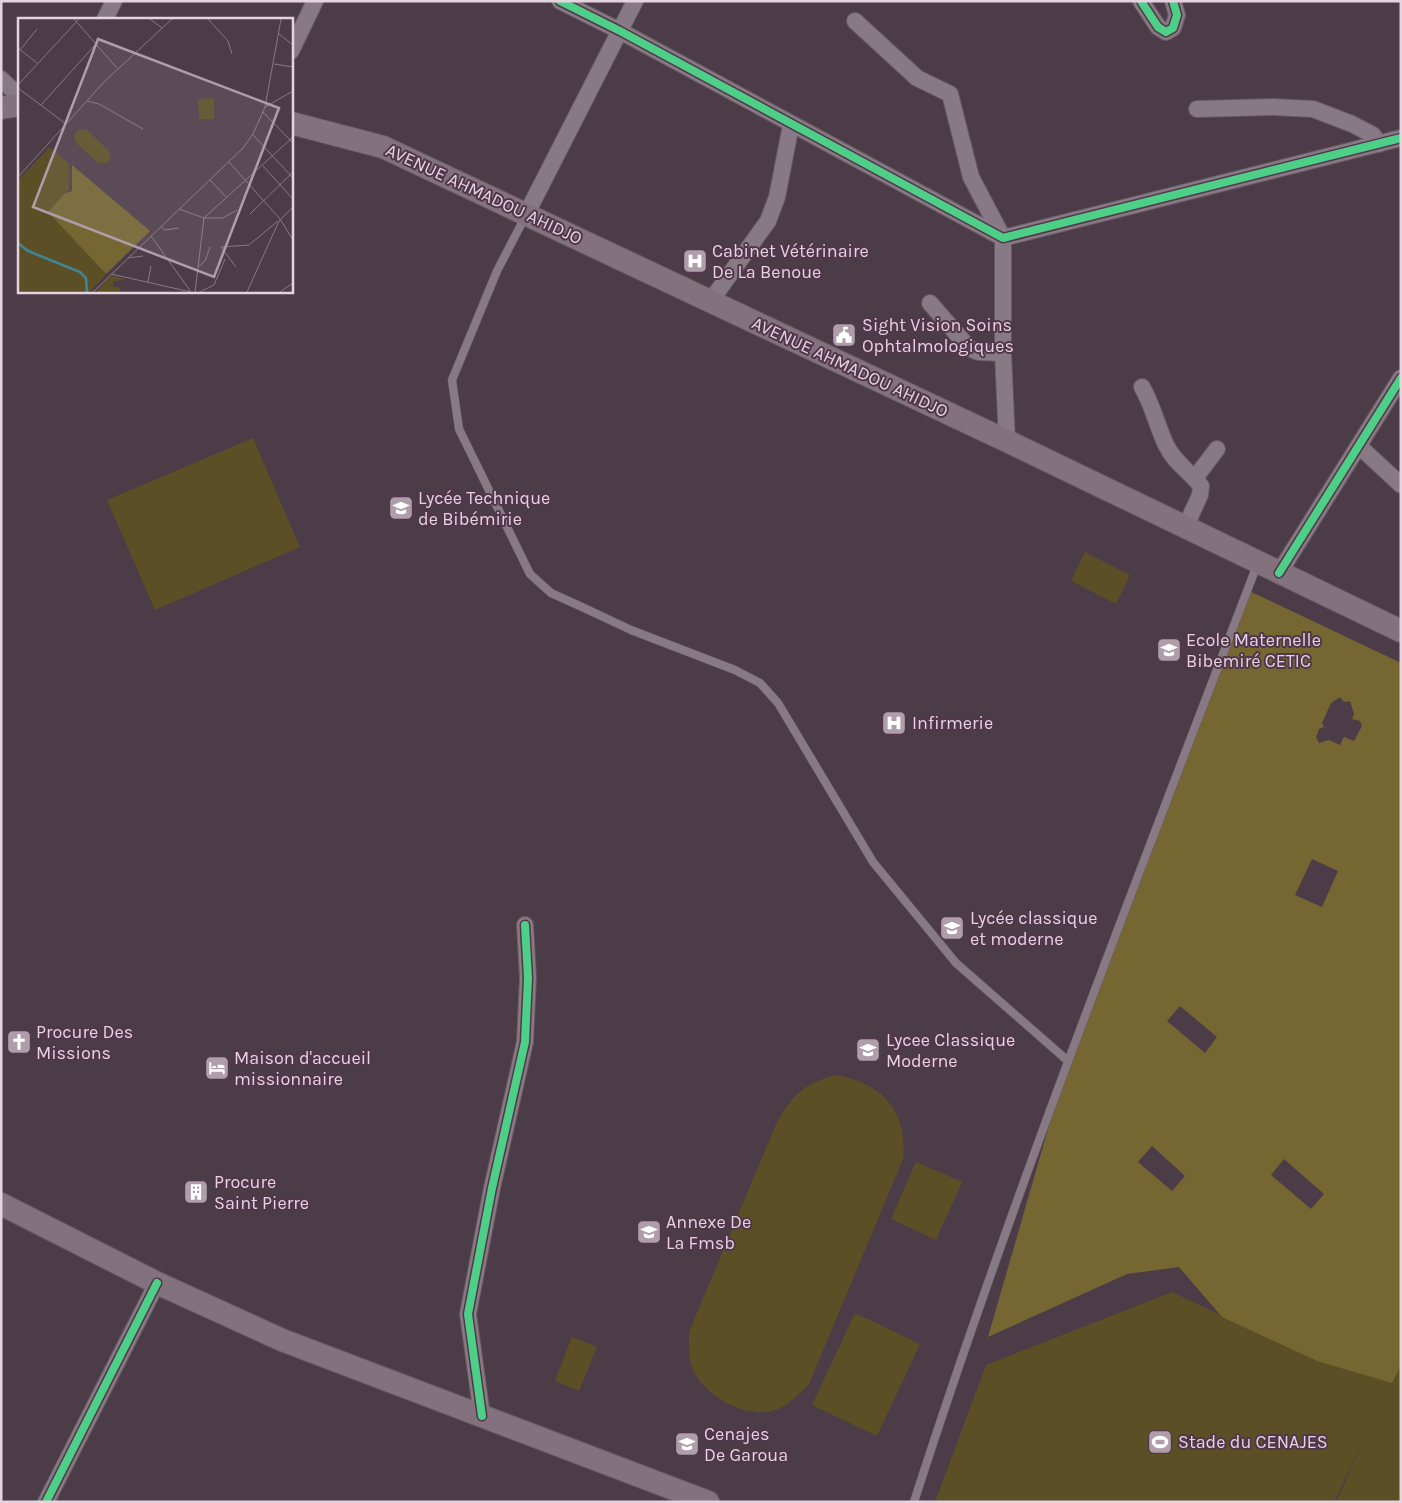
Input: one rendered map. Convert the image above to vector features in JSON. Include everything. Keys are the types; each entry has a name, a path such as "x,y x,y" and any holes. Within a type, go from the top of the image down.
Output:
{"main road":[{"path":"1,108 18,105"},
{"name":"AVENUE AHMADOU AHIDJO","path":"292,123 383,147 527,213 710,302 1007,441 1401,631"},
{"path":"1,1204 157,1283 282,1340 703,1501"}],"street":[{"path":"106,18 114,1"},
{"path":"292,49 315,1"},
{"path":"560,1 620,31 1003,238 1401,138"},
{"path":"527,213 635,1"},
{"path":"1141,1 1158,27 1166,32 1173,28 1176,15 1174,1"},
{"path":"855,21 917,78 950,94 971,177 1003,238 1003,352 1007,441"},
{"path":"1,78 18,95"},
{"path":"1197,109 1274,106 1313,109 1352,124 1373,136 1379,144"},
{"path":"710,302 768,221 777,197 791,125"},
{"path":"930,303 969,348 978,352 1003,352"},
{"path":"1279,573 1401,378"},
{"path":"1142,388 1152,406 1166,445 1184,469 1201,486 1200,495 1186,528"},
{"path":"1359,446 1401,485"},
{"path":"1195,478 1217,449"},
{"path":"482,1416 468,1314 492,1188 526,1042 528,978 525,925"},
{"path":"46,1502 157,1283"}],"lane":[{"path":"527,213 497,271 452,380 459,430 530,574 559,596 631,630 735,670 760,683 778,703 793,726 821,777 873,862 956,963 1068,1061"},
{"path":"914,1502 948,1397 1068,1061 1258,562"}],"shaded area":[{"path":"253,438 300,547 155,610 107,500"},
{"path":"1085,552 1130,575 1116,604 1071,581"},
{"path":"1245,589 1401,663 1401,1365 1392,1383 1317,1361 1222,1317 1179,1267 1127,1274 988,1337 1068,1060","holes":["1340,697 1344,702 1350,701 1354,714 1352,719 1360,721 1362,726 1354,741 1344,737 1340,745 1329,740 1319,743 1316,737 1319,729 1324,727 1322,723 1331,703","1312,859 1338,871 1322,907 1295,895","1180,1006 1217,1037 1205,1053 1167,1021","1152,1146 1185,1176 1172,1191 1138,1162","1284,1159 1324,1194 1311,1209 1271,1175"]},
{"path":"836,1075 867,1085 879,1092 889,1102 896,1113 901,1127 903,1159 809,1384 783,1407 772,1411 750,1411 739,1408 718,1398 701,1383 695,1374 690,1359 689,1332 777,1122 788,1104 800,1091 825,1078"},
{"path":"916,1162 962,1182 936,1240 891,1219"},
{"name":"Stade du CENAJES","path":"1172,1292 1317,1361 1401,1365 1401,1502 1336,1502 1366,1436 1334,1502 935,1502 986,1365"},
{"path":"855,1313 920,1344 877,1436 812,1405"},
{"path":"572,1337 597,1347 579,1391 555,1381"}],"cycle path":[{"path":"560,1 620,31 1003,238 1401,138"},
{"path":"1141,1 1158,27 1166,32 1173,28 1177,15 1173,1"},
{"path":"1279,573 1401,378"},
{"path":"482,1416 468,1314 492,1188 525,1042 528,978 525,925"},
{"path":"46,1502 157,1283"}],"place":[{"name":"Cabinet Vétérinaire De La Benoue","path":"695,261"},
{"name":"Sight Vision Soins Ophtalmologiques","path":"844,335"},
{"name":"Lycée Technique de Bibémirie","path":"401,508"},
{"name":"Ecole Maternelle Bibemiré CETIC","path":"1169,650"},
{"name":"Infirmerie","path":"894,723"},
{"name":"Lycée classique et moderne","path":"952,928"},
{"name":"Procure Des Missions","path":"19,1042"},
{"name":"Lycee Classique Moderne","path":"868,1050"},
{"name":"Maison d'accueil missionnaire","path":"217,1068"},
{"name":"Procure Saint Pierre","path":"196,1192"},
{"name":"Annexe De La Fmsb","path":"649,1232"},
{"name":"Stade du CENAJES","path":"1160,1442"},
{"name":"Cenajes De Garoua","path":"687,1444"}]}
